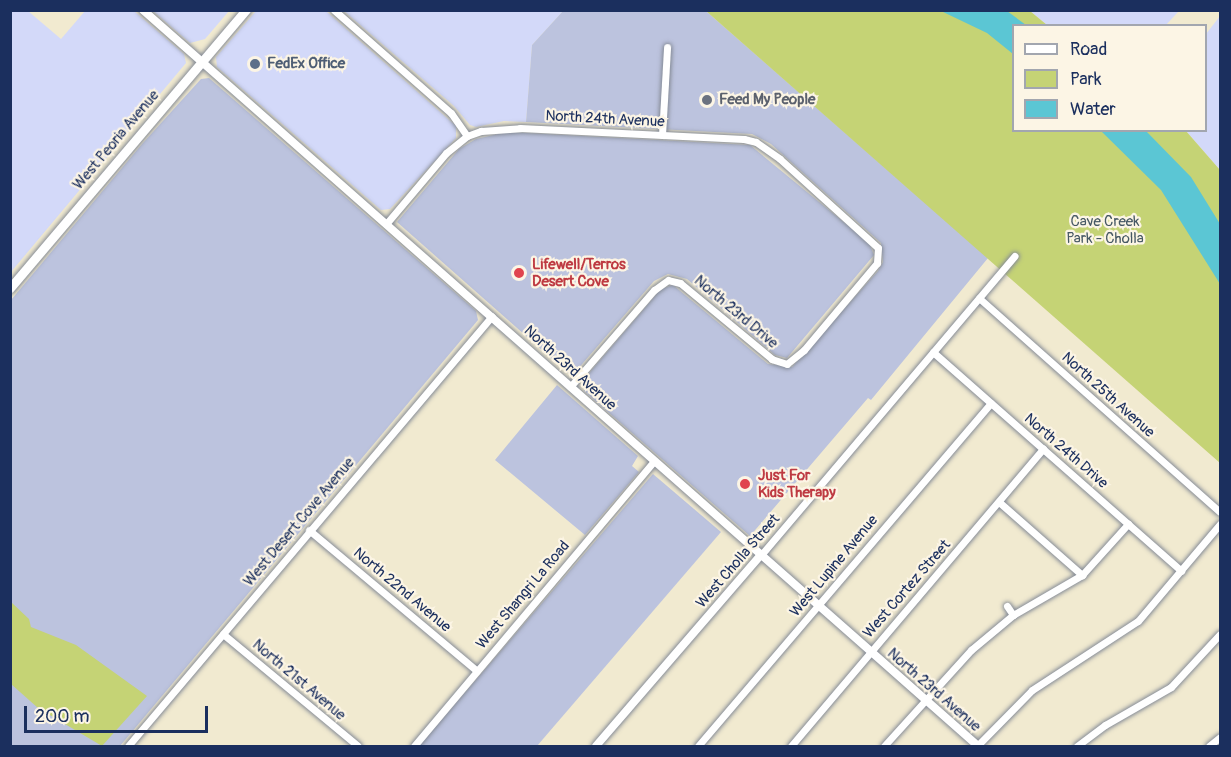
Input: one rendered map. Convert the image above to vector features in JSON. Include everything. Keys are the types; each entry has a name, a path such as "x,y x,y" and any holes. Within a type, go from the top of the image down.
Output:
{"main road":[{"name":"West Peoria Avenue","path":"10,288 246,10"}],"street":[{"name":"North 23rd Avenue","path":"143,10 977,746"},
{"path":"334,10 451,113 467,136 447,153 386,224"},
{"path":"662,135 668,47"},
{"name":"North 24th Avenue","path":"467,136 520,128 756,142 873,241 880,256 804,350 787,364"},
{"name":"West Cholla Street","path":"596,747 1016,256"},
{"name":"North 23rd Drive","path":"570,387 654,290 668,280 680,283 772,359 787,364"},
{"name":"North 25th Avenue","path":"979,298 1221,512"},
{"name":"West Desert Cove Avenue","path":"128,747 492,316"},
{"name":"North 24th Drive","path":"933,352 1181,571"},
{"name":"West Lupine Avenue","path":"698,747 991,403"},
{"name":"West Cortez Street","path":"791,747 1043,449"},
{"name":"West Shangri La Road","path":"414,747 654,461"},
{"path":"999,502 1082,575"},
{"path":"884,747 971,650 1013,615 1082,575 1128,524"},
{"path":"977,746 1032,690 1138,621 1221,524"},
{"name":"North 22nd Avenue","path":"309,530 477,671"},
{"path":"1007,606 1013,615"},
{"name":"North 21st Avenue","path":"223,634 358,747"},
{"path":"1077,747 1105,725 1172,687 1221,634"},
{"path":"1209,747 1221,737"}],"shaded area":[{"path":"11,10 28,11 61,39 85,11 134,11 184,54 186,63 11,272"},
{"path":"153,11 229,11 205,39 190,43"},
{"path":"256,11 326,11 456,126 456,138 390,209 381,210 217,67 216,57"},
{"path":"344,11 563,11 532,45 526,122 504,121 476,127 470,125 454,106"},
{"path":"563,11 706,11 988,258 871,400 868,398 750,536 584,391 584,379 661,289 673,285 768,364 792,367 878,271 883,262 881,243 771,144 752,134 526,122 532,45"},
{"path":"1030,11 1179,11 1167,24 1046,24"},
{"path":"1220,16 1220,170 1187,132 1207,132 1207,33"},
{"path":"209,78 476,311 478,320 120,746 11,746 11,300 142,144 201,79"},
{"path":"507,132 750,145 869,243 874,255 787,358 775,355 687,279 668,274 654,281 577,370 569,374 397,222 459,149 476,139"},
{"path":"557,385 638,456 632,466 639,472 585,535 495,460"},
{"path":"653,474 721,532 537,746 419,746"}],"green space":[{"name":"Cave Creek Park - Cholla","path":"706,11 1030,11 1046,24 1012,24 1012,132 1187,132 1220,170 1220,463"},
{"path":"11,602 29,619 31,627 76,645 147,696 102,746 38,708 11,684"}],"water":[{"path":"941,11 1007,11 1025,24 1012,24 1012,53 987,33"},
{"path":"1102,132 1147,132 1191,177 1220,224 1220,284 1161,190"}],"place":[{"name":"FedEx Office","path":"255,64"},
{"name":"Feed My People","path":"707,100"},
{"name":"Lifewell/Terros Desert Cove","path":"519,273"},
{"name":"Just For Kids Therapy","path":"745,484"}]}
